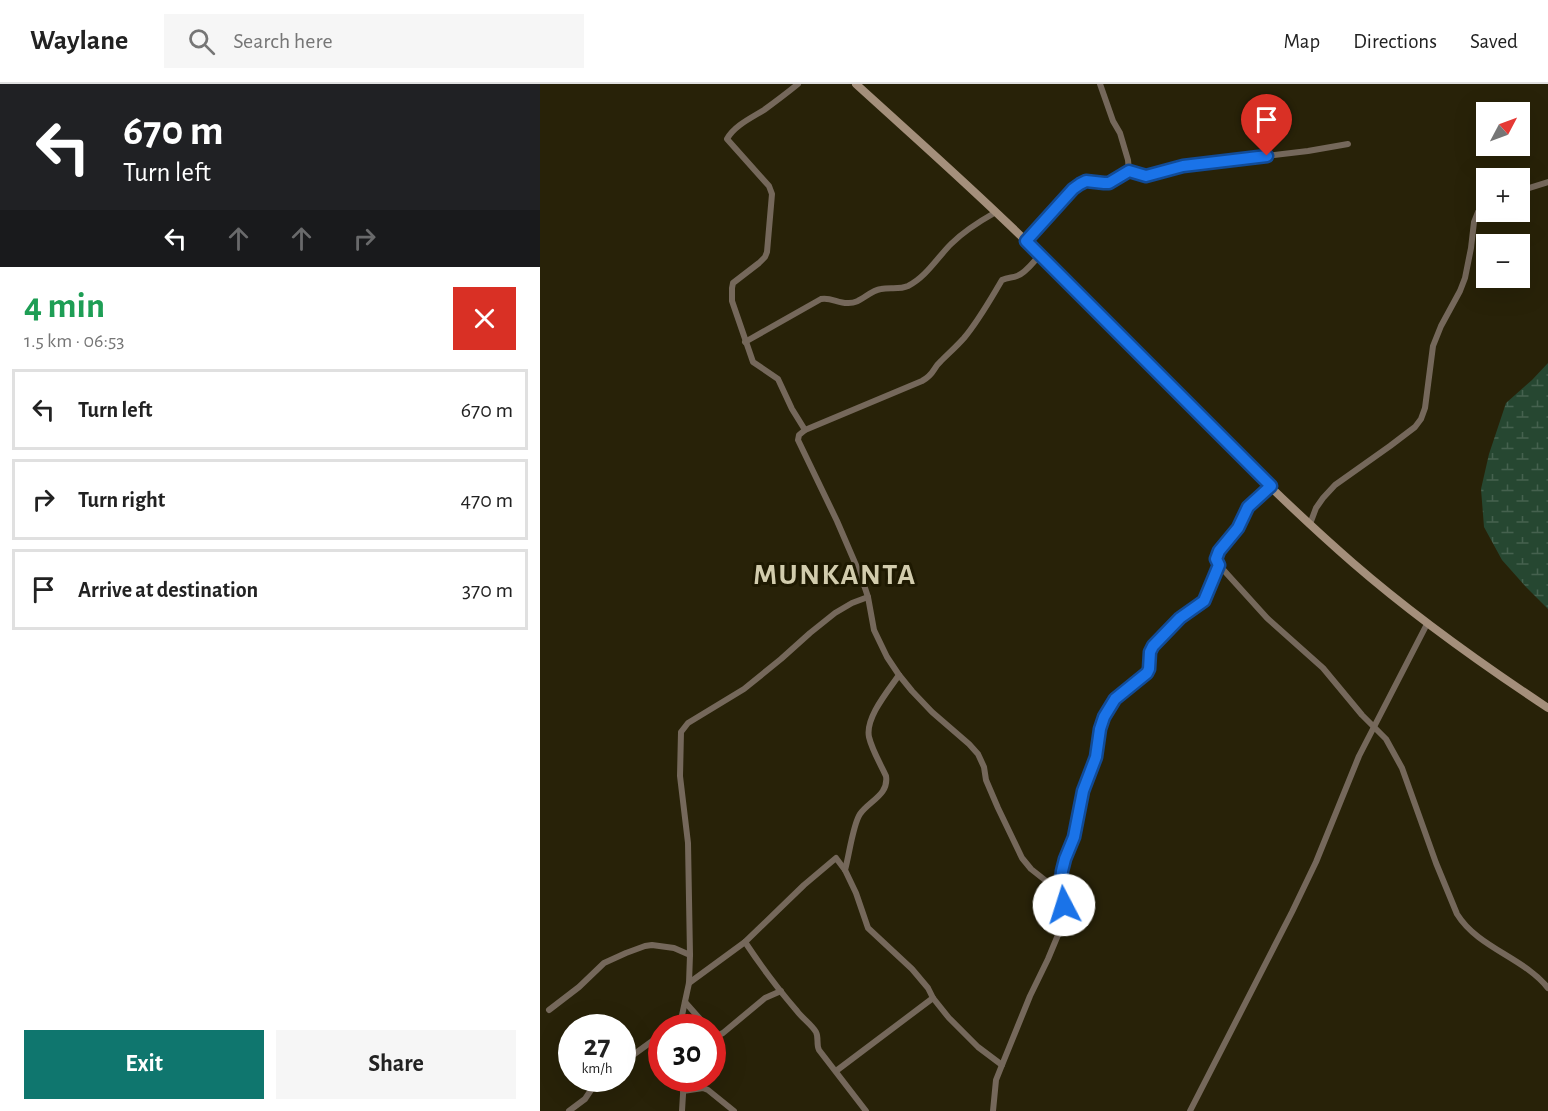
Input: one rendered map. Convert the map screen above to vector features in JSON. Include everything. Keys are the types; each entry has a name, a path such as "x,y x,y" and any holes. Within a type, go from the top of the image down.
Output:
{"main road":[{"path":"856,84 996,212 1271,486 1352,562 1427,624 1548,708"}],"street":[{"path":"798,84 738,127 727,138 728,142 772,191 767,252 759,263 733,283 732,301 753,362 777,379 805,430"},
{"path":"1100,84 1113,121 1120,133 1129,171"},
{"path":"1026,241 1073,189 1086,181 1109,183 1129,171 1146,176 1183,166 1348,144"},
{"path":"1530,188 1548,182"},
{"path":"746,342 820,299 852,303 881,289 897,289 909,285 924,275 952,244 971,228 996,212"},
{"path":"1310,524 1316,508 1335,485 1415,427 1421,419 1425,408 1433,346 1465,278 1476,217"},
{"path":"993,1111 996,1080 1063,923 1063,898 1060,892 1022,858 986,780 984,767 978,754 932,712 899,675 879,642 862,579 798,440 799,435 805,430 930,376 939,362 972,327 989,304 1002,279 1018,276 1040,255"},
{"path":"1271,486 1248,507 1238,528 1219,551 1216,559 1219,565 1267,618 1323,668 1362,715 1386,739 1402,768 1436,863 1456,914 1461,921 1495,949 1522,964 1548,988"},
{"path":"1060,892 1065,859 1074,837 1083,791 1096,757 1104,717 1115,699 1147,673 1153,646 1180,618 1204,601 1219,565"},
{"path":"683,1014 689,983 690,955 688,843 680,776 681,732 688,723 753,681 835,613 868,597"},
{"path":"1190,1111 1311,872 1359,756 1427,624"},
{"path":"845,870 855,822 861,812 885,789 887,782 869,737 869,727 872,716 899,675"},
{"path":"689,983 745,942 804,885 836,858 845,870 856,893 868,928 912,969 928,988 940,1008 964,1034 1002,1065"},
{"path":"745,942 781,991 815,1031 817,1046 866,1111"},
{"path":"549,1010 579,987 604,963 626,953 652,945 674,948 690,955"},
{"path":"726,1030 765,998 781,991"},
{"path":"836,1071 933,998"},
{"path":"686,1002 696,1014"},
{"path":"569,1111 585,1099 590,1092"},
{"path":"682,1111 683,1092"},
{"path":"710,1092 734,1111"}],"green space":[{"path":"1548,363 1548,609 1502,560 1484,527 1481,489 1489,454 1506,403"}],"district":[{"name":"MUNKANTA","path":"835,575"}],"route":[{"path":"1064,905 1060,892 1062,871 1074,837 1083,791 1096,757 1104,717 1115,699 1147,673 1153,646 1172,625 1204,601 1219,565 1216,555 1238,528 1248,507 1271,486 1026,241 1073,189 1086,181 1109,183 1129,171 1146,176 1183,166 1267,156"}]}
